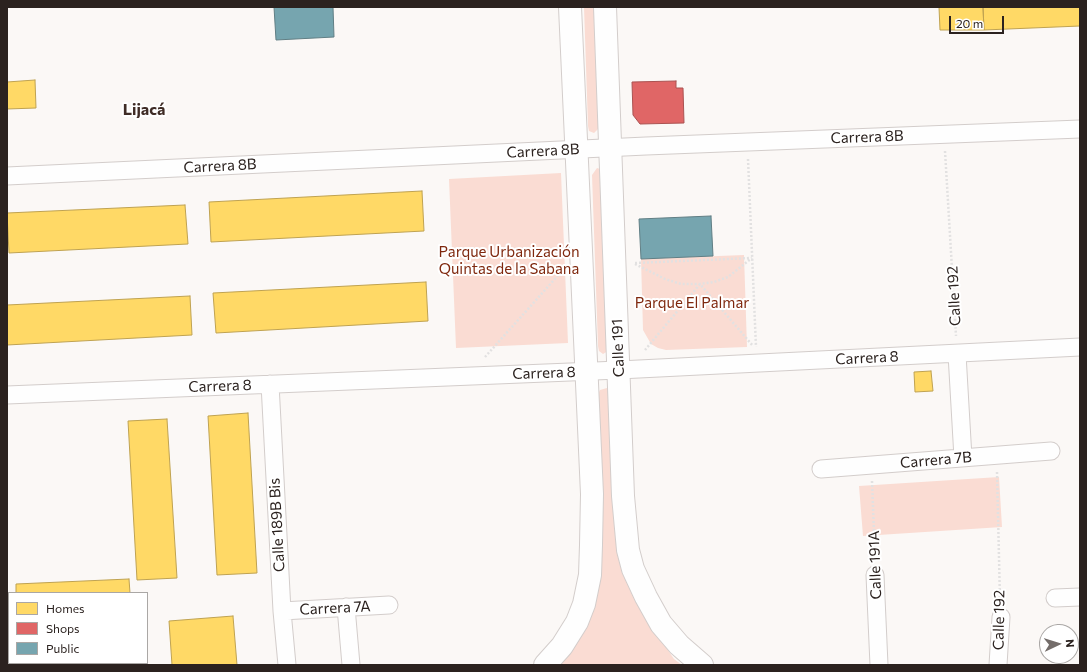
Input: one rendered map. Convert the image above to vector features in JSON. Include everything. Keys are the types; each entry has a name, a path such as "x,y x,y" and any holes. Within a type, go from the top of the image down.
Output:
{"street":[{"path":"545,665 562,646 577,622 584,604 590,575 592,494 570,7"},
{"name":"Calle 191","path":"605,7 623,496 630,556 646,597 660,624 679,645 702,665"},
{"name":"Carrera 8B","path":"7,176 1080,128"},
{"name":"Carrera 8","path":"7,395 619,370 1080,347"},
{"path":"957,354 963,458"},
{"name":"Calle 189B Bis","path":"270,384 282,611 287,665"},
{"name":"Carrera 7B","path":"821,469 1050,451"},
{"name":"Calle 191A","path":"875,575 879,665"},
{"path":"1055,598 1080,597"},
{"name":"Carrera 7A","path":"282,611 389,605"},
{"path":"346,607 351,665"},
{"name":"Calle 192","path":"998,665 1000,617"}],"path":[{"name":"Calle 192","path":"944,134 957,354"},
{"path":"700,284 756,349 748,159"},
{"path":"752,258 728,277 700,284 681,284 665,279 633,263 752,258"},
{"path":"484,357 564,268"},
{"path":"645,350 700,284"},
{"name":"Calle 192","path":"996,455 1000,617"},
{"name":"Calle 191A","path":"871,465 875,575"}],"green space":[{"path":"584,7 596,7 599,128 594,133 589,131 588,126"},
{"path":"597,168 600,169 608,351 603,354 599,351 598,346 592,175"},
{"name":"Parque Urbanización Quintas de la Sabana","path":"561,173 568,343 456,348 449,179"},
{"name":"Parque El Palmar","path":"744,255 747,347 666,350 651,344 643,330 641,259"},
{"path":"607,388 610,389 645,616 674,659 682,665 555,665 578,640 596,602 601,552 598,394 600,390"},
{"path":"999,477 1002,527 863,536 859,486"}],"building: Homes":[{"path":"939,7 983,7 984,30 940,30"},
{"path":"983,7 1080,7 1080,26 984,30"},
{"path":"35,80 36,108 7,109 7,82"},
{"path":"422,191 424,231 211,242 209,202"},
{"path":"185,205 188,244 9,253 7,213"},
{"path":"426,282 428,321 216,333 213,293"},
{"path":"190,296 192,335 7,345 7,305"},
{"path":"931,371 933,391 915,392 914,372"},
{"path":"248,413 257,573 217,575 208,416"},
{"path":"167,419 177,578 137,580 128,421"},
{"path":"129,579 130,592 16,592 16,584"},
{"path":"233,616 237,665 172,665 169,621"},
{"path":"19,664 133,664 133,665"}],"building: Shops":[{"path":"676,81 676,88 683,88 684,123 640,124 633,115 632,82"}],"building: Public":[{"path":"274,7 333,7 334,37 276,40"},
{"path":"711,216 713,256 641,259 639,219"}],"district":[{"name":"Lijacá","path":"144,110"}]}
